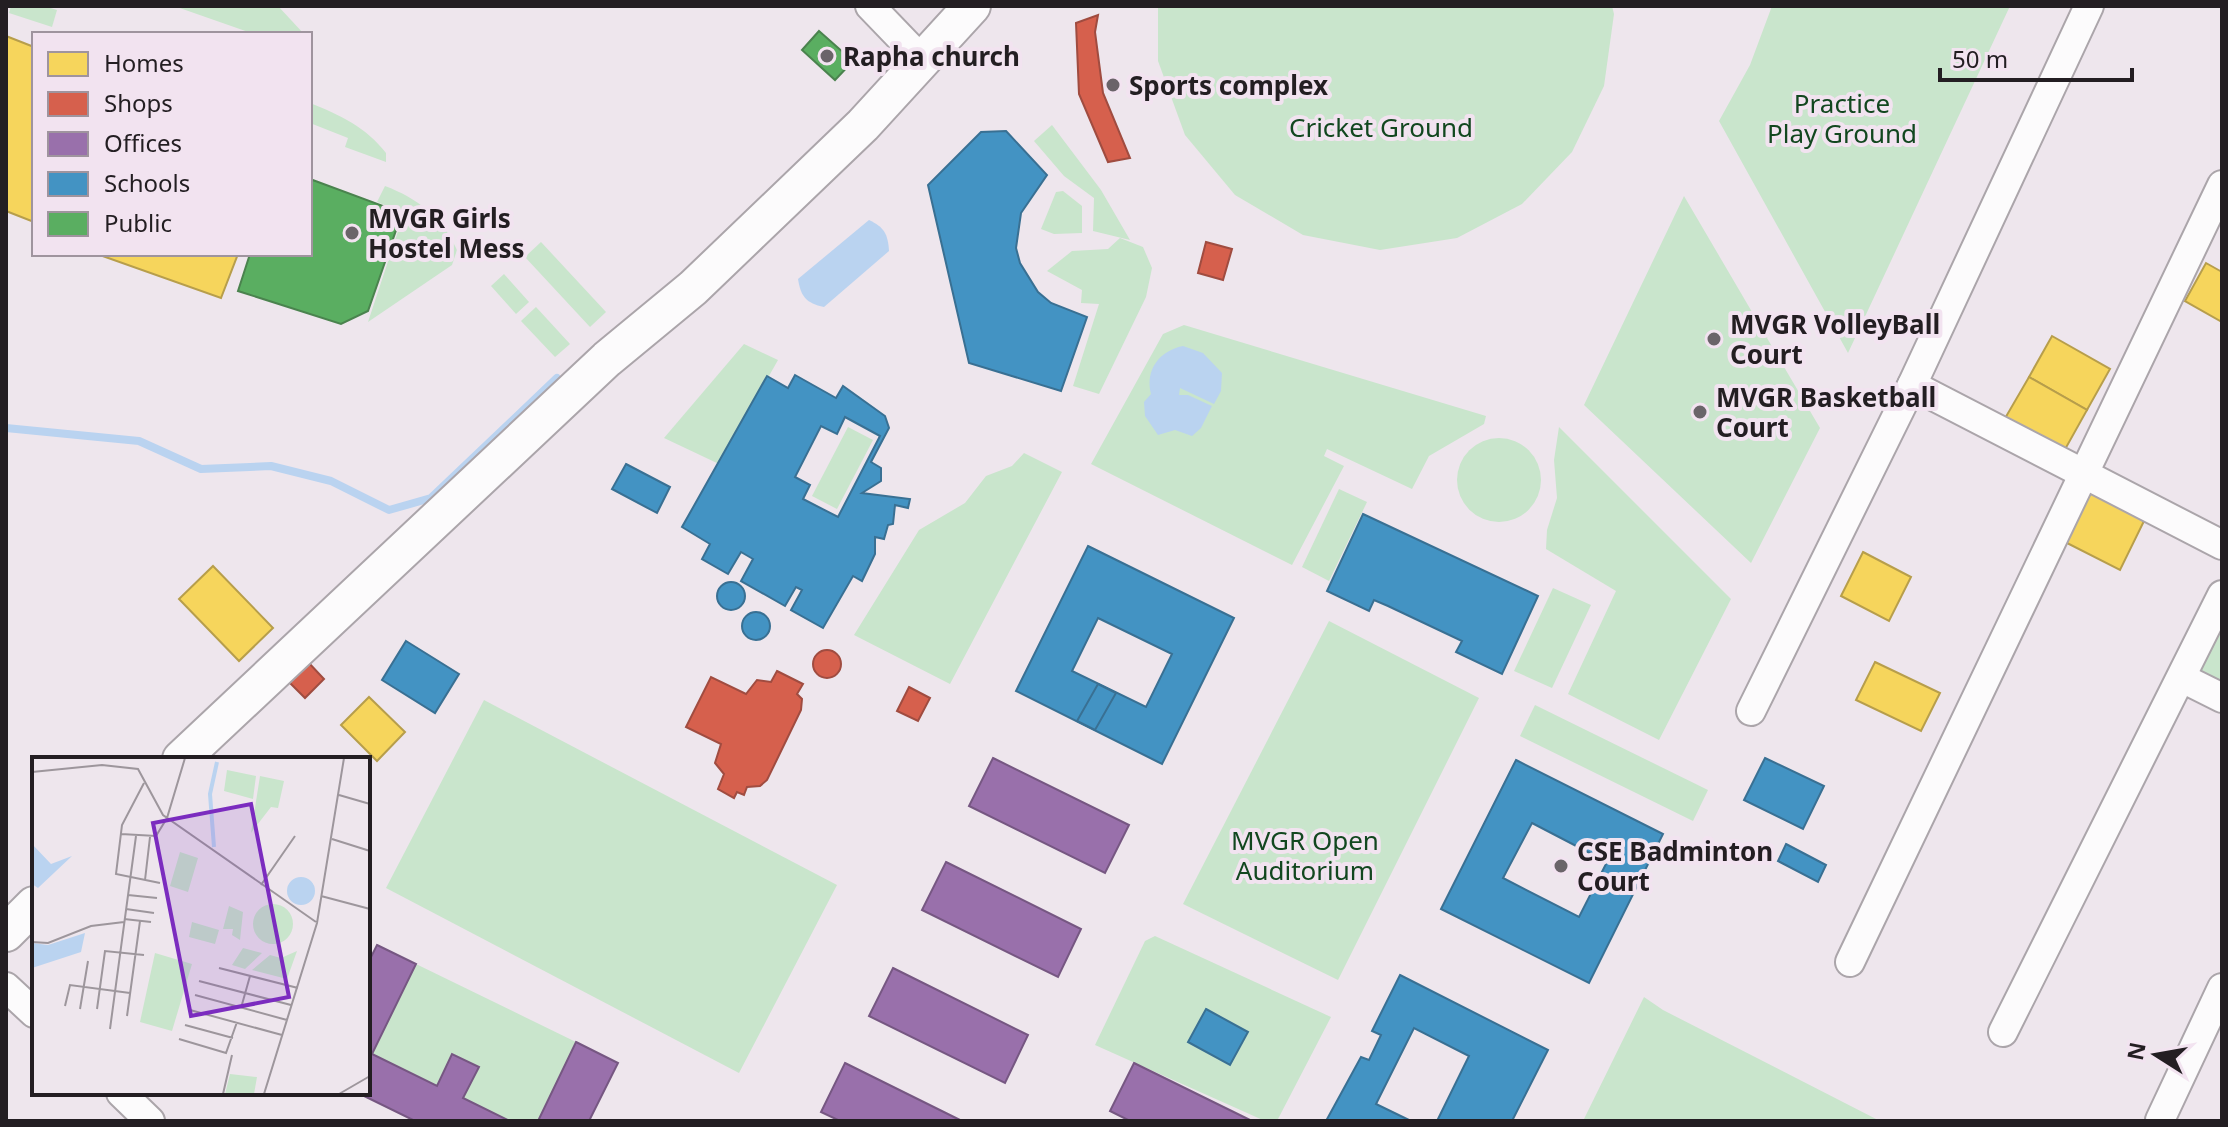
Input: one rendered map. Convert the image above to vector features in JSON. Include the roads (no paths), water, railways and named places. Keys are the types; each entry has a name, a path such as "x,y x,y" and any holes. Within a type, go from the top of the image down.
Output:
{"street":[{"path":"870,6 922,60"},
{"path":"183,757 607,359 693,288 863,125 972,6"},
{"path":"1751,711 1912,385 2089,6"},
{"path":"1850,962 2222,185"},
{"path":"1912,385 2222,545"},
{"path":"2003,1032 2222,595"},
{"path":"2182,678 2222,698"},
{"path":"6,933 32,907"},
{"path":"6,987 32,1011"},
{"path":"2160,1120 2222,988"},
{"path":"123,1095 150,1121"}],"water":[{"path":"869,220 884,232 889,251 824,307 809,301 803,295 798,279"},
{"path":"1183,346 1203,353 1222,373 1221,391 1214,404 1180,388 1179,395 1188,395 1212,406 1201,428 1192,436 1175,430 1158,435 1145,416 1144,402 1151,394 1150,377 1161,357"}],"waterway":[{"path":"6,428 139,441 201,469 271,466 331,481 389,510 431,498 557,378"}],"place":[{"name":"Rapha church","path":"827,56"},
{"name":"Sports complex","path":"1113,85"},
{"name":"MVGR Girls Hostel Mess","path":"352,233"},
{"name":"MVGR VolleyBall Court","path":"1714,339"},
{"name":"MVGR Basketball Court","path":"1700,412"},
{"name":"CSE Badminton Court","path":"1561,866"}],"park label":[{"name":"Practice Play Ground","path":"1842,118"},
{"name":"Cricket Ground","path":"1381,127"},
{"name":"MVGR Open Auditorium","path":"1305,855"}]}
